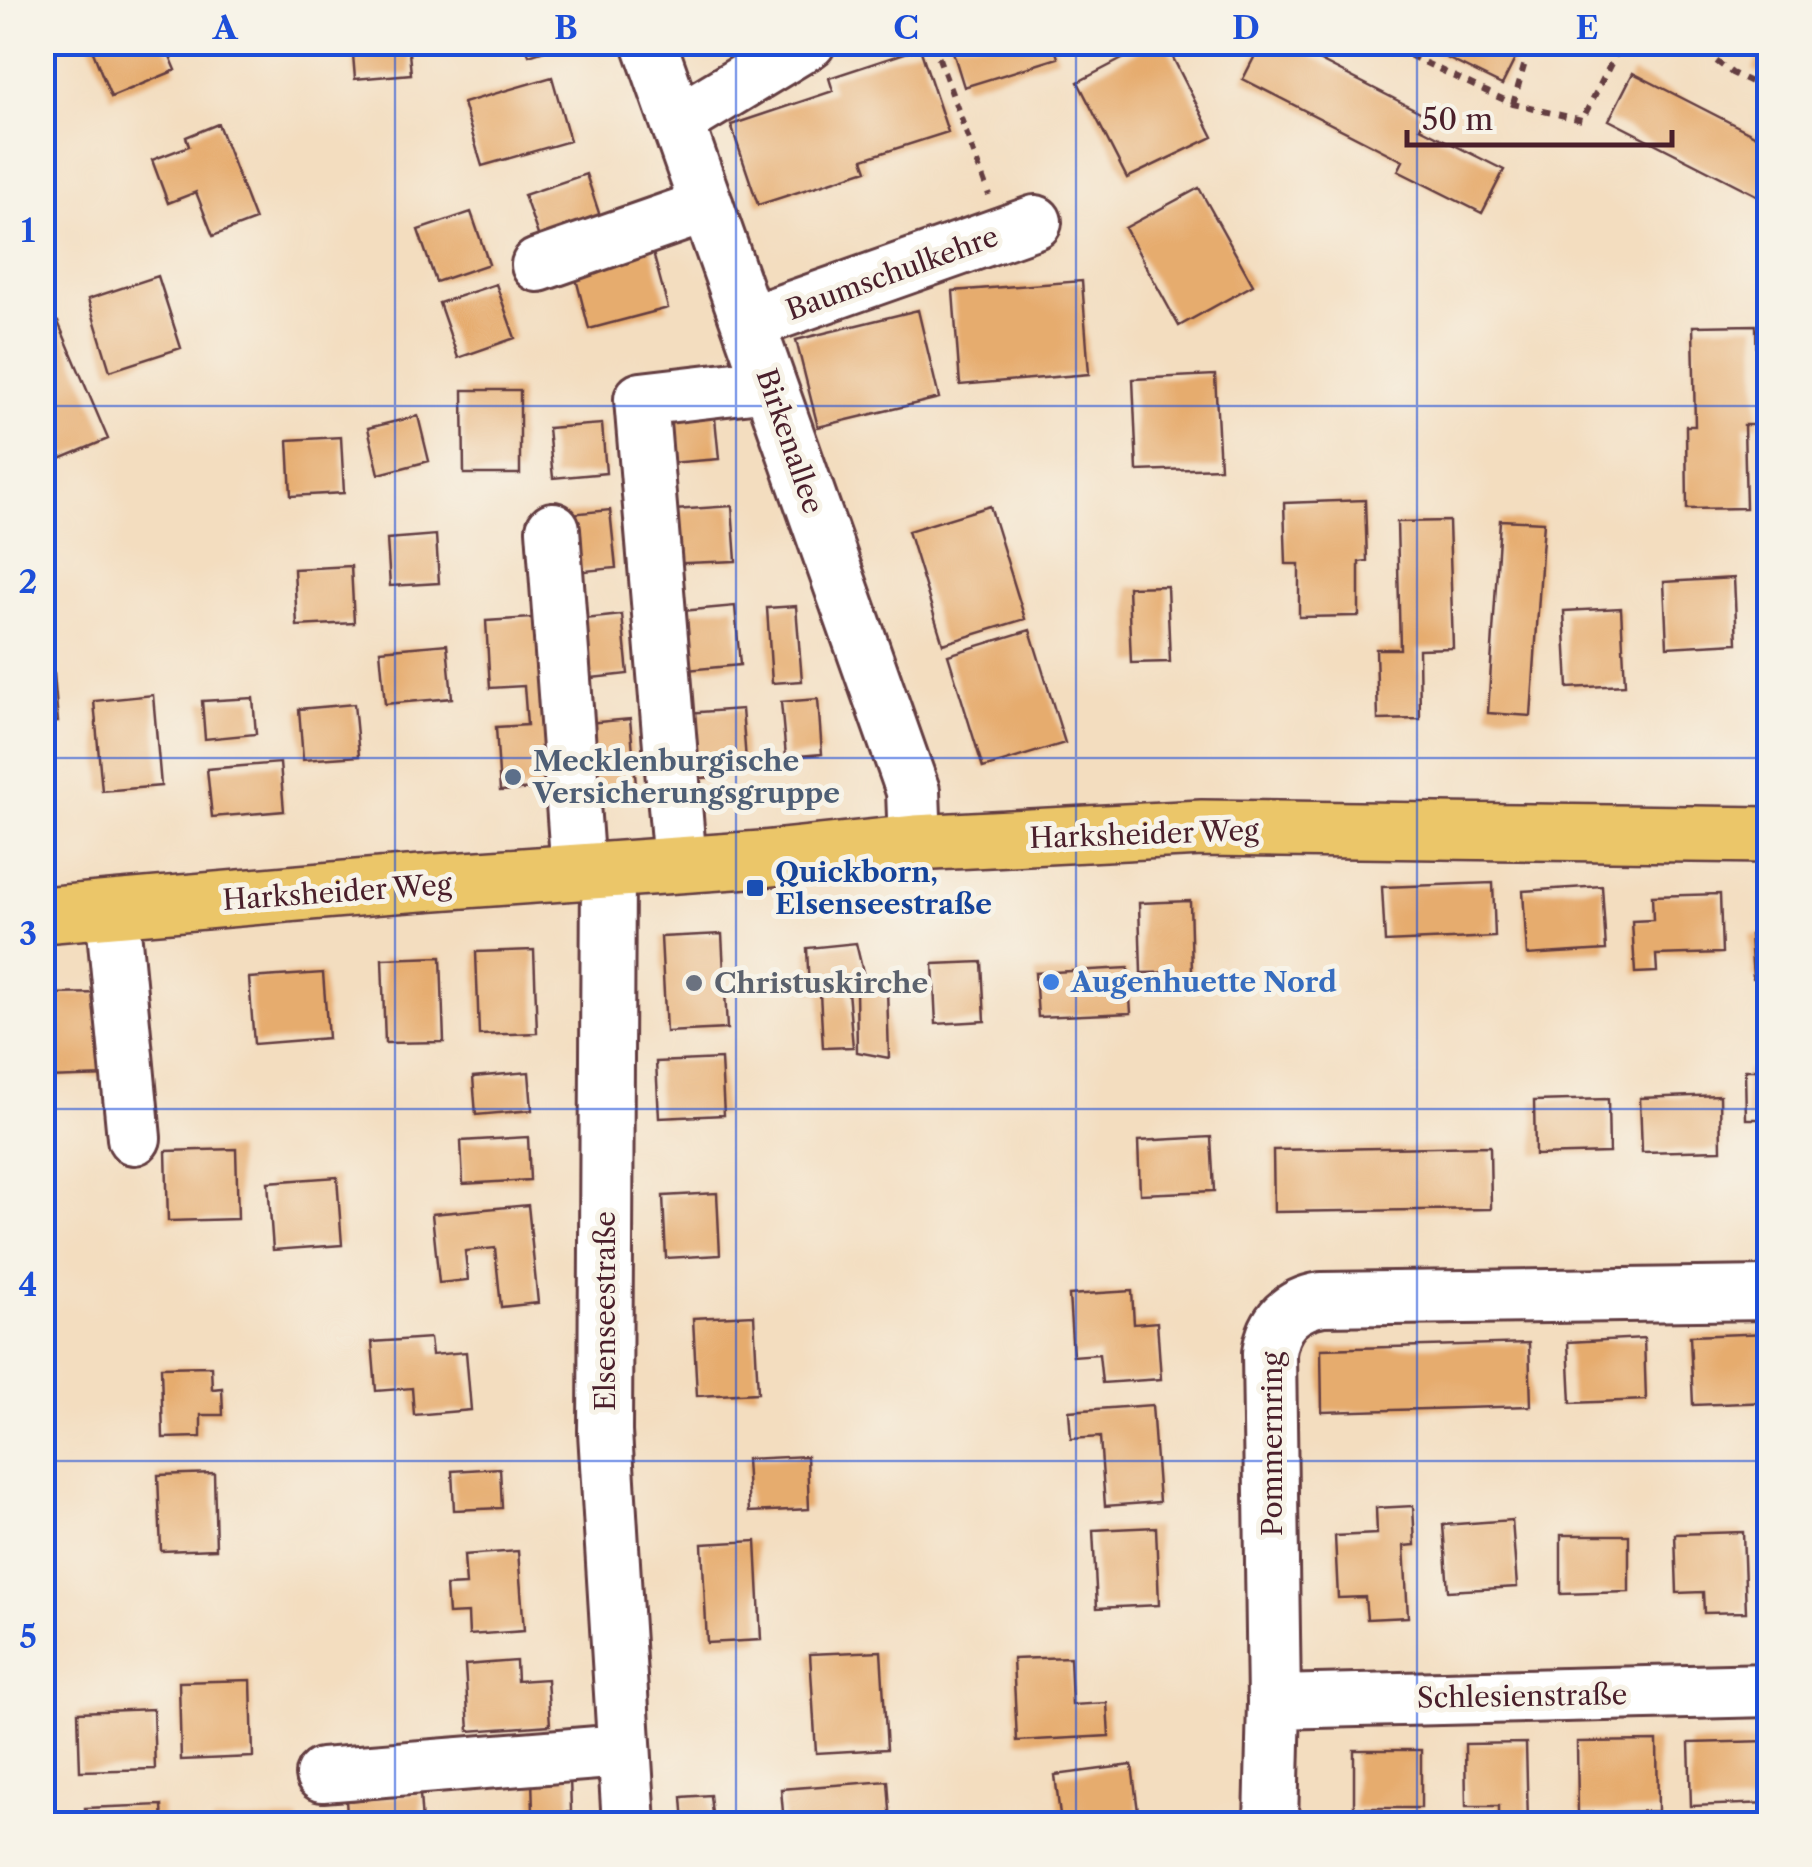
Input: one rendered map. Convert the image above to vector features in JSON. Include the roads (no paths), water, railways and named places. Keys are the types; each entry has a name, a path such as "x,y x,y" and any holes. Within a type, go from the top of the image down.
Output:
{"main road":[{"name":"Harksheider Weg","path":"42,916 915,844 1408,815 1770,835"}],"street":[{"name":"Birkenallee","path":"650,42 912,792 915,844"},
{"path":"678,122 809,42"},
{"path":"538,265 707,206"},
{"name":"Baumschulkehre","path":"749,322 1019,228"},
{"path":"680,864 642,399 770,384"},
{"name":"Elsenseestraße","path":"553,529 593,872 605,1432 629,1824"},
{"path":"112,910 134,1138"},
{"name":"Pommernring","path":"1271,1824 1274,1702 1269,1353 1276,1327 1293,1308 1322,1299 1770,1293"},
{"name":"Schlesienstraße","path":"1274,1702 1770,1690"},
{"path":"322,1775 622,1751"}],"place":[{"name":"Mecklenburgische Versicherungsgruppe","path":"513,777"},
{"name":"Quickborn, Elsenseestraße","path":"755,888"},
{"name":"Augenhuette Nord","path":"1051,982"},
{"name":"Christuskirche","path":"694,983"}]}
